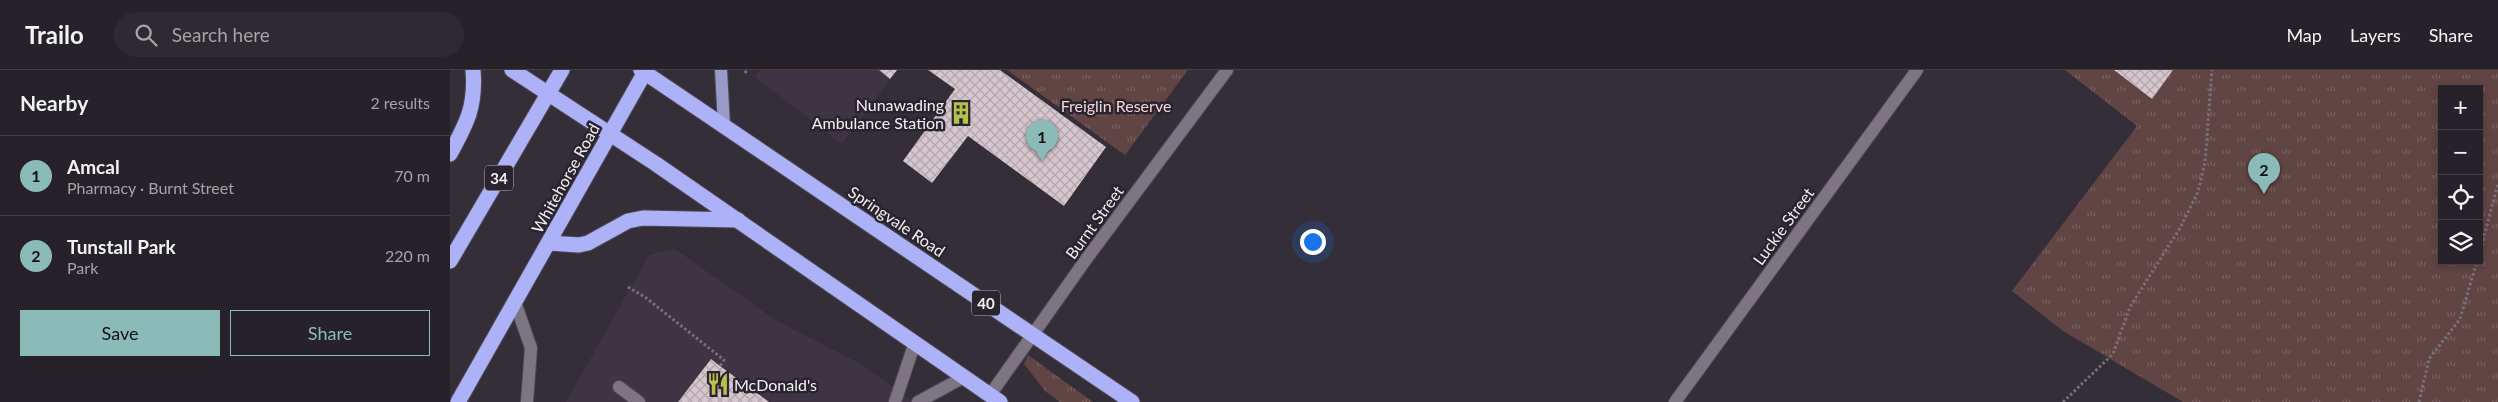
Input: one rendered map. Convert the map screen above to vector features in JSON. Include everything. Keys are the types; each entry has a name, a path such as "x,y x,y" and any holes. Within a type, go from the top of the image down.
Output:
{"highway":[{"path":"450,154 472,106 473,70"},
{"path":"512,70 738,220 916,342 995,399"},
{"name":"34","path":"450,261 562,70"},
{"name":"Springvale Road","path":"644,71 1131,401"},
{"name":"Whitehorse Road","path":"458,402 644,71"},
{"path":"549,243 579,245 588,243 628,221 643,218 738,220"}],"main road":[{"path":"721,70 724,125"}],"street":[{"name":"Burnt Street","path":"995,399 1032,334 1227,70"},
{"name":"Luckie Street","path":"1675,402 1917,70"},
{"path":"515,302 531,348 527,402"},
{"path":"895,402 916,342"},
{"path":"918,402 964,377"},
{"path":"619,387 639,402"},
{"path":"1114,402 1131,401"}],"path":[{"path":"2063,402 2113,354 2130,307 2180,228 2198,192 2205,162 2212,70"},
{"path":"2483,240 2498,184"},
{"path":"2420,402 2429,359 2460,319 2476,265"},
{"path":"628,287 645,297 724,360 720,366"}],"shaded area":[{"path":"759,70 897,70 842,144 755,77"},
{"path":"675,249 777,321 859,363 914,402 566,402 649,255"}],"green space":[{"name":"Freiglin Reserve","path":"1007,70 1188,70 1125,155"},
{"path":"2065,70 2498,70 2498,402 2183,402 2063,331 2012,291 2137,126"},
{"path":"1028,355 1093,402 1060,402 1045,391 1024,364"}],"building":[{"path":"879,70 897,70 890,79"},
{"path":"928,70 1000,70 1106,147 1064,206 968,136 932,183 903,161 955,89"},
{"path":"2114,70 2173,70 2152,99"},
{"name":"McDonald's","path":"711,359 720,366 769,402 678,402"}],"place":[{"name":"Nunawading Ambulance Station","path":"961,113"},
{"name":"Amcal","path":"1042,161"},
{"name":"Tunstall Park","path":"2264,194"},
{"name":"McDonald's","path":"718,384"}]}
